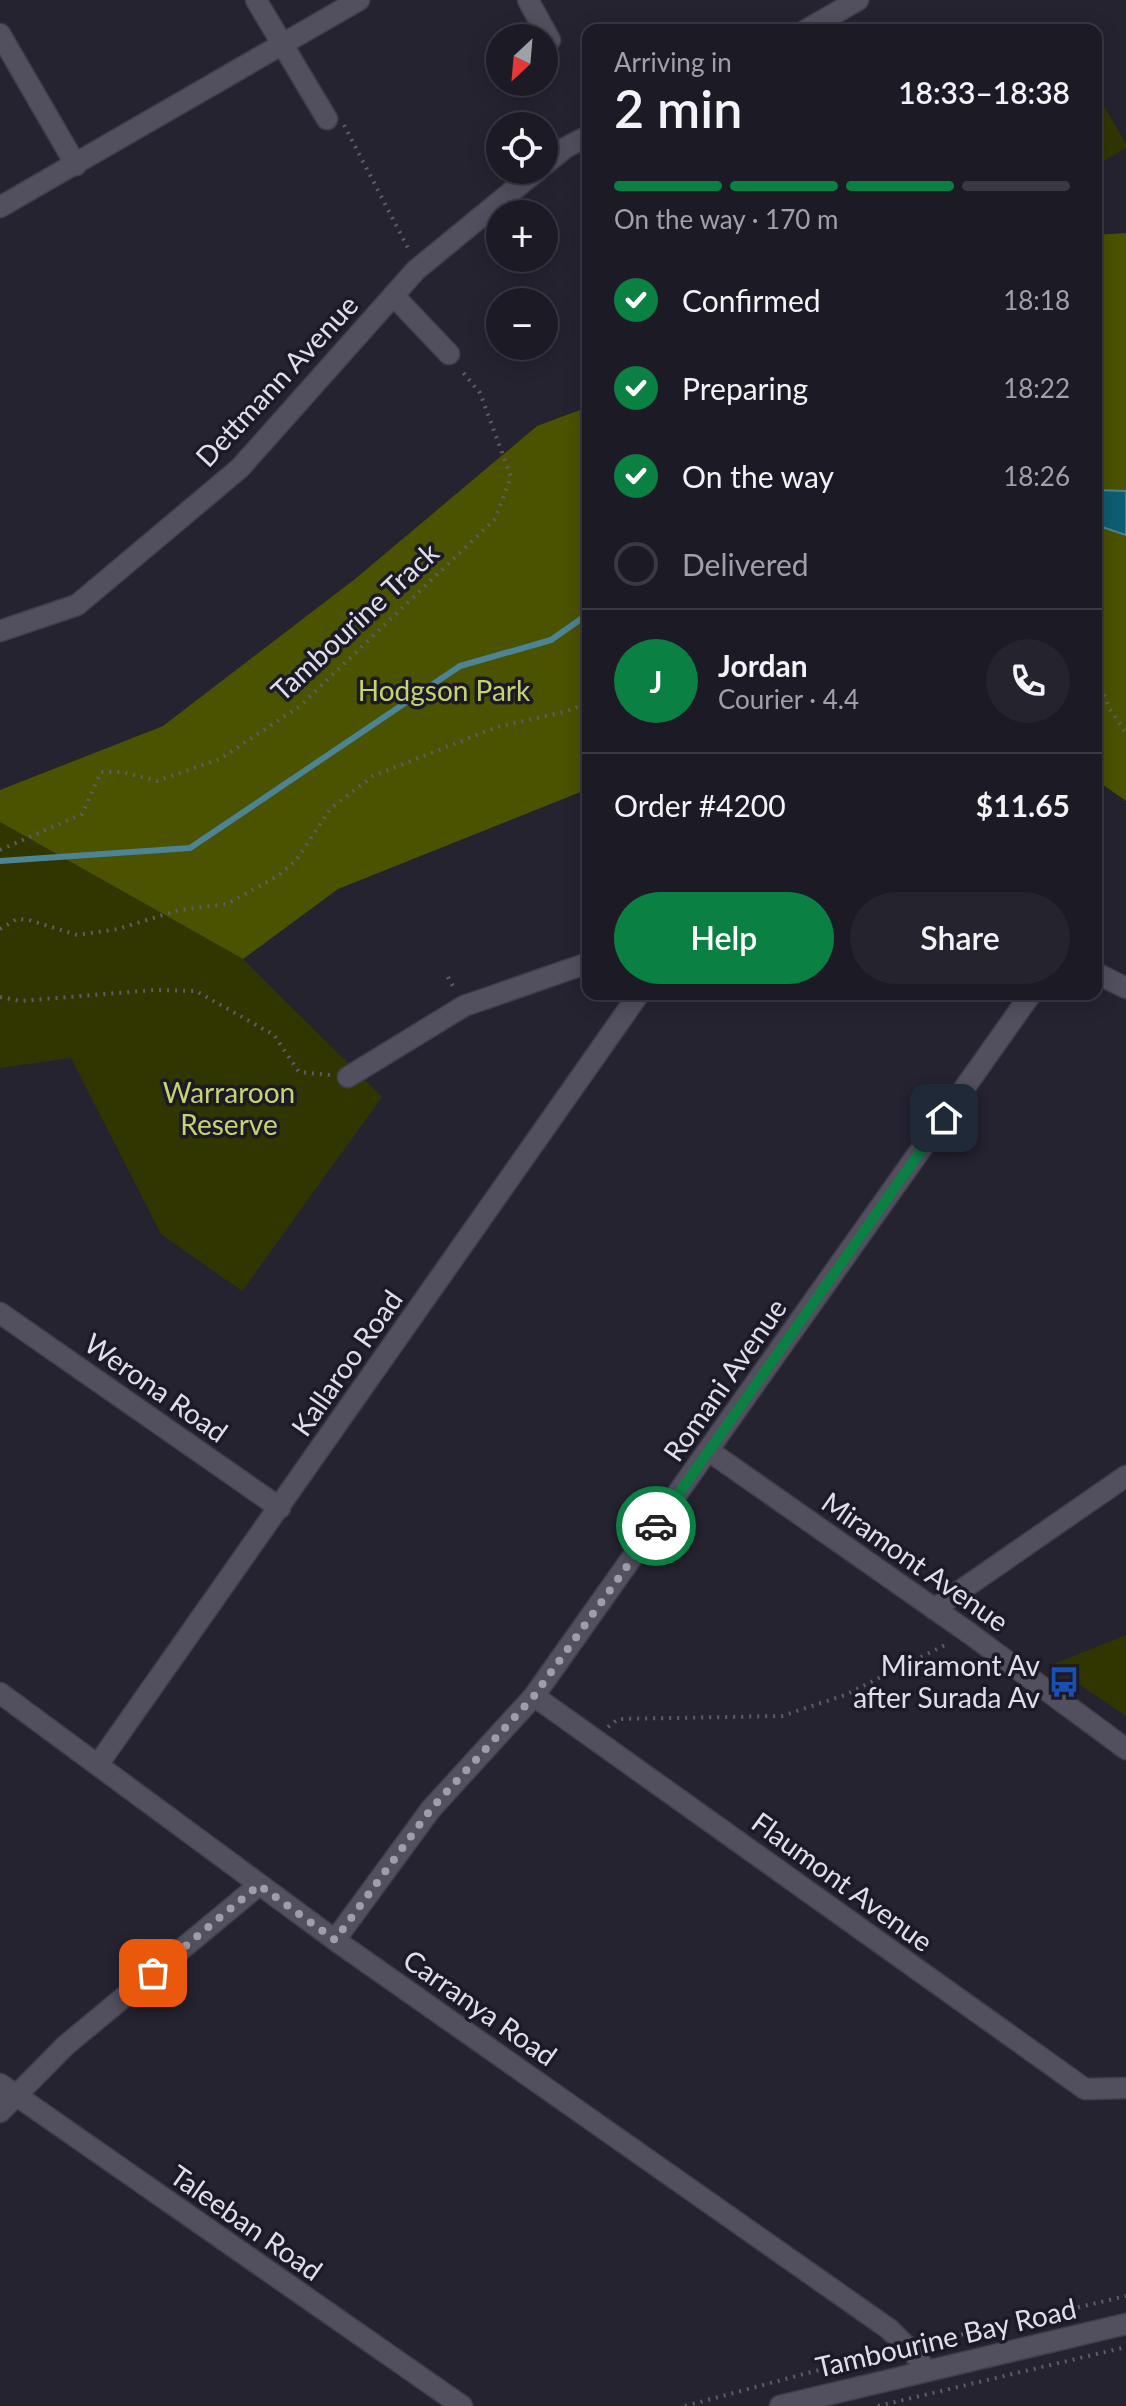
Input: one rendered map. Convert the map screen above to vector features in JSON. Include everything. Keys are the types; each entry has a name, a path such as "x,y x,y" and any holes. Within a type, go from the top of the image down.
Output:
{"street":[{"path":"256,0 282,45 335,120"},
{"path":"0,207 359,0"},
{"path":"528,0 541,24"},
{"path":"816,24 858,0"},
{"path":"0,34 76,165"},
{"path":"558,154 582,139"},
{"name":"Dettmann Avenue","path":"0,631 77,605 240,468 418,269 521,184"},
{"path":"394,296 449,354"},
{"path":"348,1077 464,1006 582,965"},
{"path":"1102,976 1126,988"},
{"name":"Kallaroo Road","path":"99,1763 635,1000"},
{"name":"Romani Avenue","path":"335,1940 431,1809 534,1696 1027,1000"},
{"name":"Werona Road","path":"0,1313 280,1508"},
{"name":"Miramont Avenue","path":"709,1451 969,1633 1126,1749"},
{"path":"934,1609 1126,1476"},
{"name":"Carranya Road","path":"0,1693 99,1763 335,1940 889,2329 917,2357 925,2370"},
{"name":"Flaumont Avenue","path":"534,1696 1085,2089 1126,2088"},
{"path":"0,2112 7,2089 65,2046 259,1885"},
{"name":"Taleeban Road","path":"7,2089 462,2406"},
{"name":"Tambourine Bay Road","path":"780,2406 1126,2324"}],"path":[{"path":"335,120 418,269"},
{"name":"Tambourine Track","path":"0,850 82,814 101,772 122,772 157,781 220,759 300,706 495,519 511,477 480,393 449,354"},
{"path":"1102,689 1109,708 1126,733"},
{"path":"0,929 17,919 77,935 118,929 179,910 227,904 276,877 295,862 331,808 373,776 497,727 582,705"},
{"path":"0,997 20,1001 154,990 196,991 274,1035 299,1072 348,1077"},
{"path":"593,1738 618,1719 782,1716 845,1695 969,1633"},
{"name":"Tambourine Bay Road","path":"878,2406 1126,2347"}],"green space":[{"path":"1102,102 1126,144 1126,148 1102,162"},
{"path":"1126,233 1126,491 1102,490 1102,235"},
{"name":"Hodgson Park","path":"582,409 582,791 338,889 243,959 0,822 0,790 163,726 355,579 537,426"},
{"path":"1102,527 1126,535 1126,801 1102,784"},
{"name":"Warraroon Reserve","path":"0,822 243,959 382,1097 242,1291 161,1234 71,1058 0,1068"},
{"path":"1126,1635 1126,1716 1051,1665"}],"water":[{"path":"1102,490 1126,491 1126,535 1102,527"}],"waterway":[{"path":"0,861 190,848 460,666 551,640 582,618"}],"way so far":[{"path":"153,1973 259,1885 335,1940 431,1809 534,1696 656,1526"}],"place":[{"name":"Miramont Av after Surada Av","path":"1064,1682"}],"route":[{"path":"656,1526 944,1118"}]}
